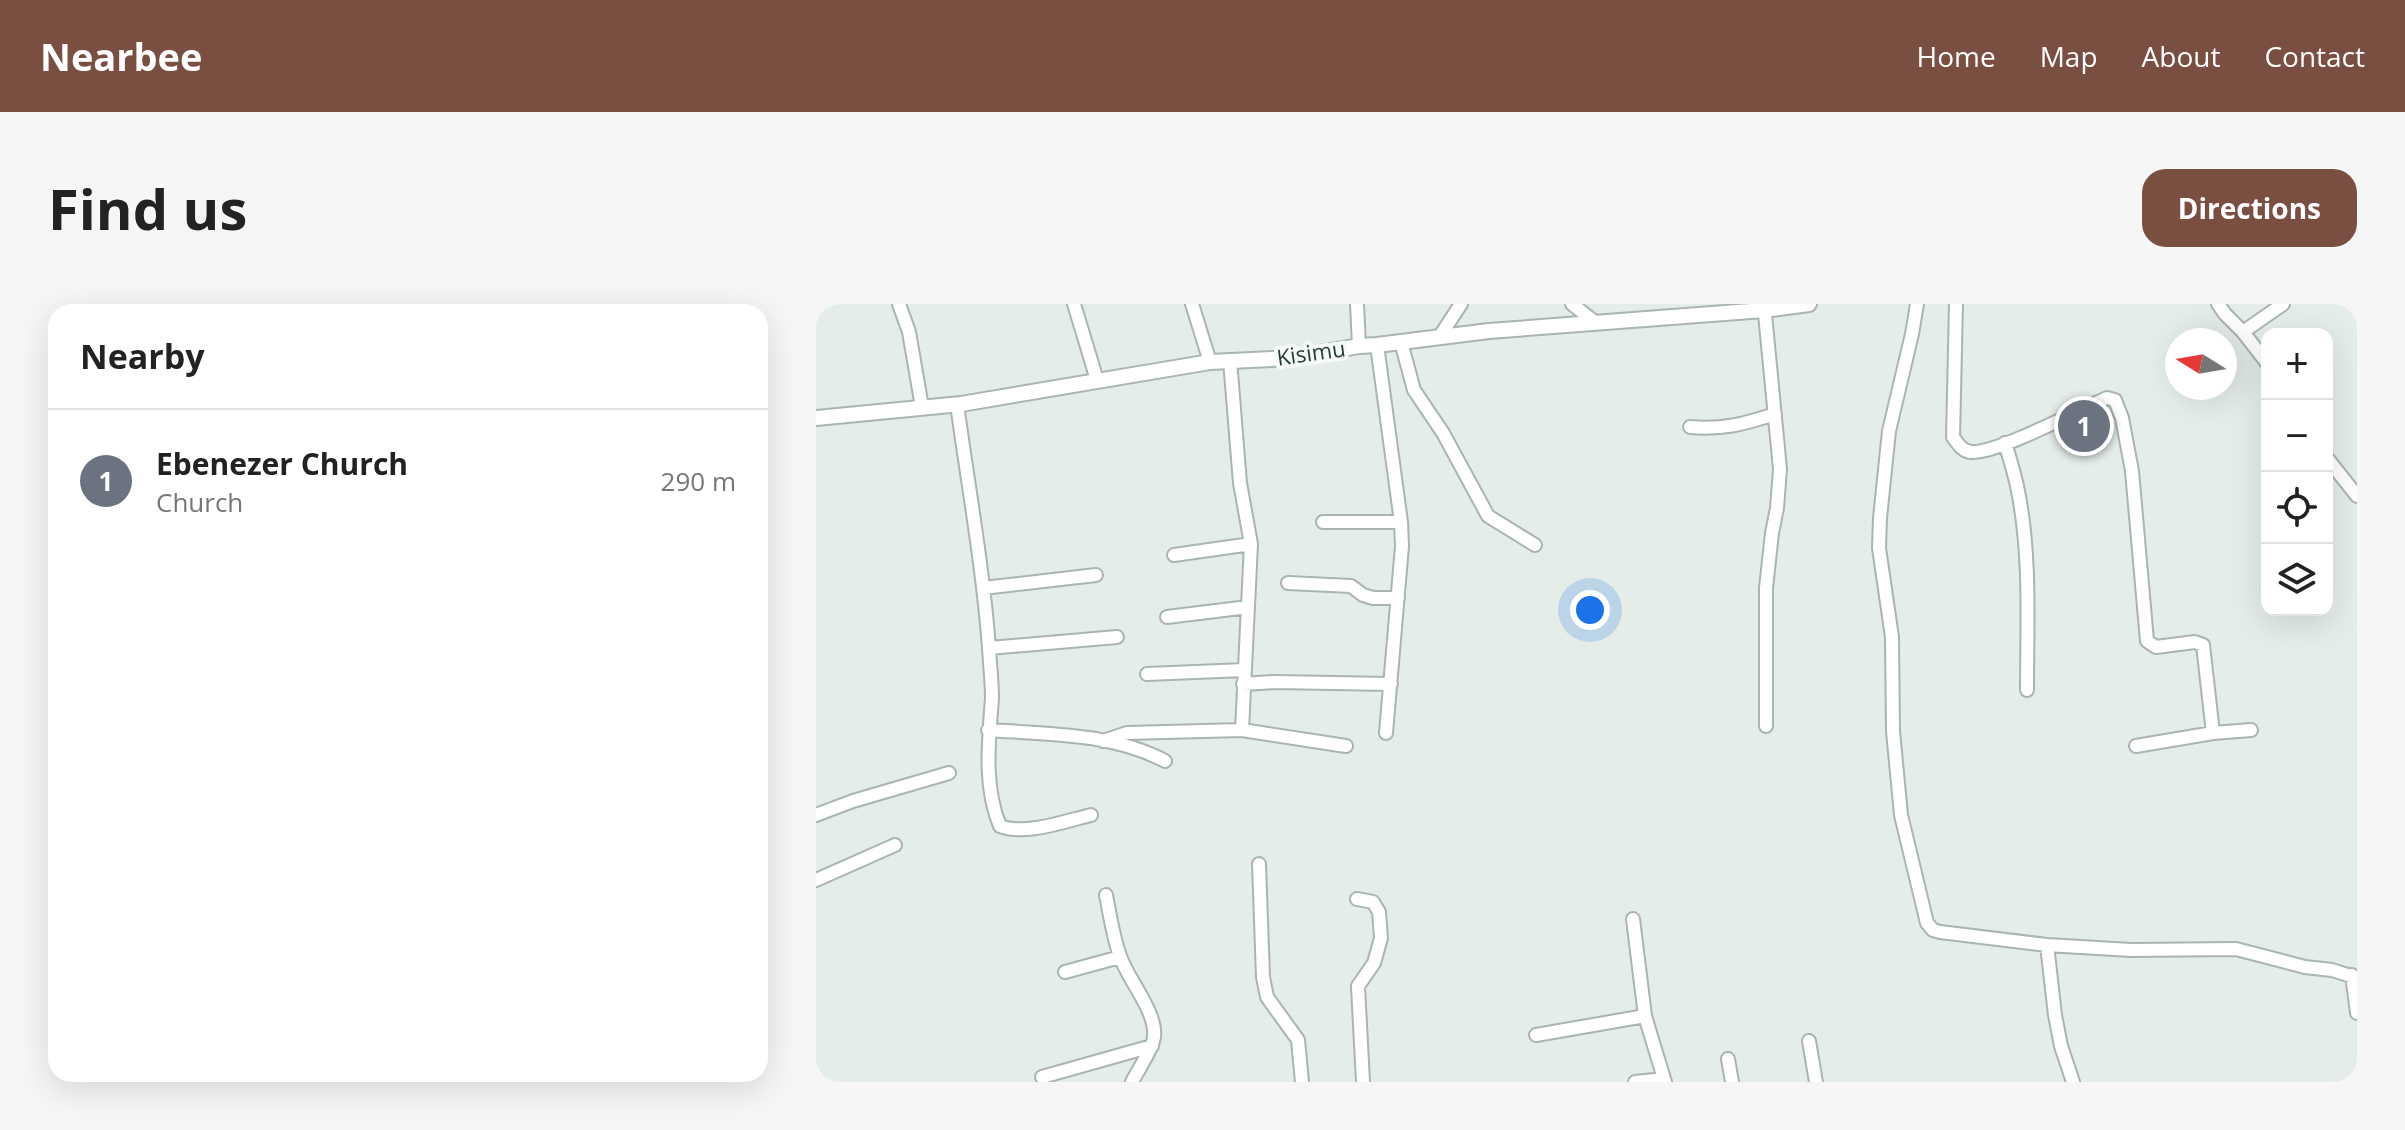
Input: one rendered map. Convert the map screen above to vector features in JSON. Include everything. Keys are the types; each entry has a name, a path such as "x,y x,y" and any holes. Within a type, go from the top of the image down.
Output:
{"street":[{"path":"899,304 909,332 922,407"},
{"path":"1074,304 1097,380"},
{"path":"1192,304 1210,362"},
{"path":"1357,304 1359,346"},
{"path":"1440,336 1461,304"},
{"path":"1572,304 1596,323"},
{"name":"Kisimu","path":"816,418 957,404 1210,362 1291,358 1440,336 1809,304"},
{"path":"1917,304 1889,431 1879,548 1892,637 1893,731 1901,815 1927,923 1933,930 2047,945 2131,950 2236,949 2354,977 2357,1013"},
{"path":"1956,304 1953,437 1960,447 1970,452 2005,443 2107,398 2115,400 2122,418 2132,471 2147,641 2156,647 2195,642 2203,645 2213,733"},
{"path":"2218,304 2261,355"},
{"path":"2243,332 2283,304"},
{"path":"1764,307 1780,478 1766,588 1766,726"},
{"path":"1401,342 1414,390 1443,433 1488,516 1535,545"},
{"path":"1377,345 1402,546 1386,733"},
{"path":"1230,360 1240,483 1251,544 1242,730"},
{"path":"957,404 989,648 992,695 988,730 989,773 995,814 1000,826 1010,830 1091,815"},
{"path":"1690,427 1716,429 1740,426 1775,414"},
{"path":"2005,443 2024,529 2027,690"},
{"path":"2333,466 2357,496"},
{"path":"1323,522 1401,522"},
{"path":"1174,555 1251,544"},
{"path":"983,588 1096,575"},
{"path":"1288,583 1351,586 1373,598 1398,598"},
{"path":"1167,617 1248,607"},
{"path":"989,648 1117,637"},
{"path":"1147,674 1244,670"},
{"path":"1243,684 1391,684"},
{"path":"988,730 1103,741 1134,747 1165,761"},
{"path":"1103,741 1127,733 1242,730 1346,746"},
{"path":"2136,746 2251,730"},
{"path":"816,815 949,773"},
{"path":"816,880 895,845"},
{"path":"1259,864 1263,977 1267,997 1298,1040 1302,1082"},
{"path":"1106,895 1120,957 1153,1022 1155,1035 1132,1082"},
{"path":"1357,899 1373,902 1379,912 1381,938 1374,963 1358,986 1363,1082"},
{"path":"1633,919 1645,1016 1664,1080 1635,1082"},
{"path":"2047,945 2055,1015 2073,1082"},
{"path":"1065,972 1120,957"},
{"path":"1536,1035 1645,1016"},
{"path":"1809,1041 1816,1082"},
{"path":"1042,1077 1152,1046"},
{"path":"1728,1059 1732,1082"}],"building":[{"path":"2094,414 2100,427 2076,439 2069,426"}],"place":[{"name":"Ebenezer Church","path":"2084,426"}]}
